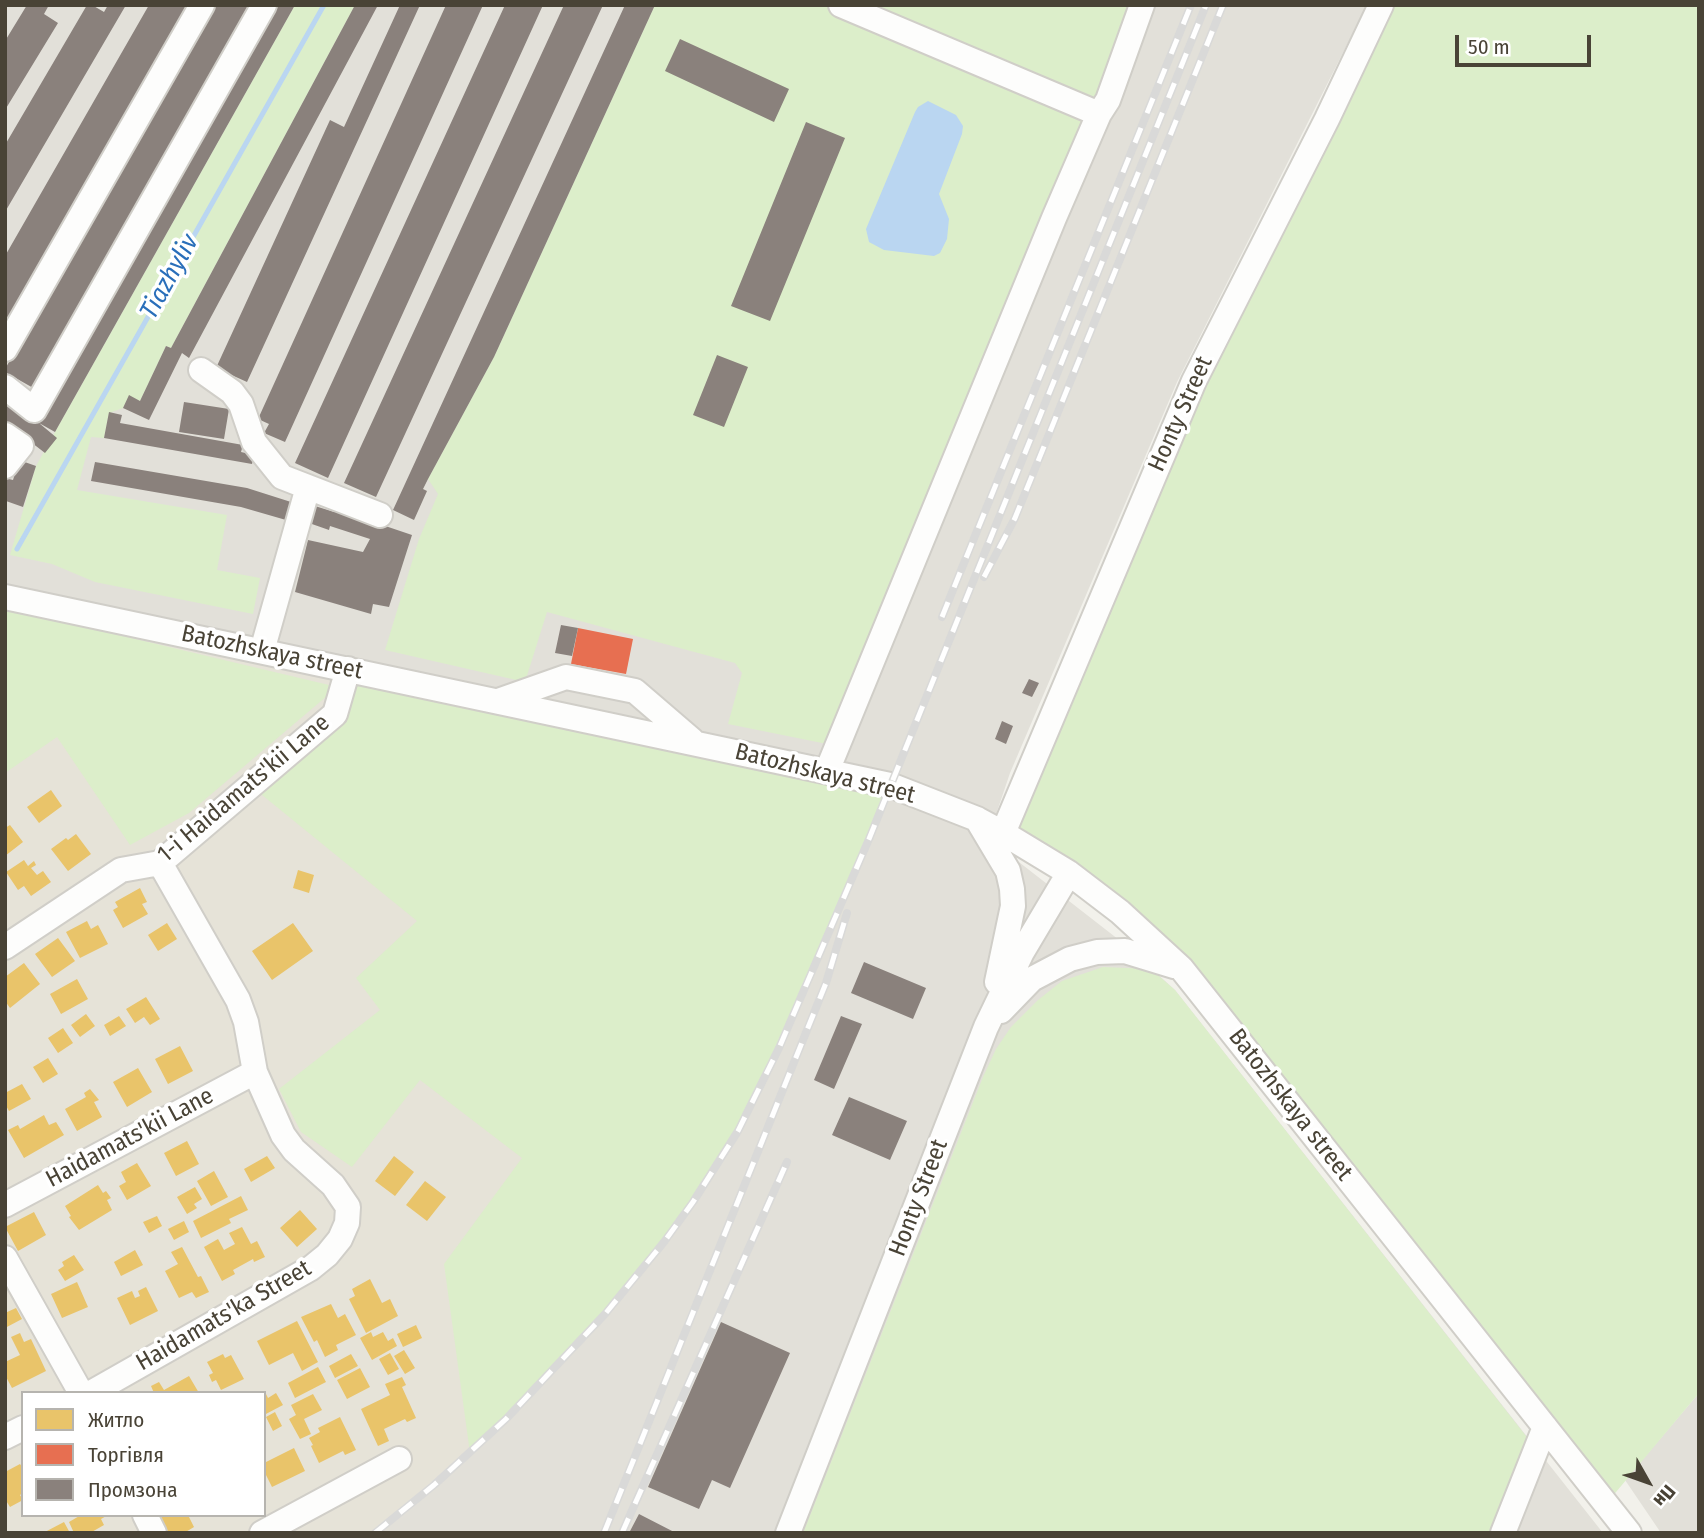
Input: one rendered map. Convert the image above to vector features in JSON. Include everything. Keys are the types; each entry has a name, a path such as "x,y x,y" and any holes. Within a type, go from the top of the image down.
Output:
{"street":[{"path":"5,349 202,5"},
{"path":"5,387 34,410 264,5"},
{"path":"841,5 1100,114"},
{"path":"827,771 1054,218 1108,100 1142,5"},
{"name":"Honty Street","path":"1003,832 1194,381 1327,119 1381,5"},
{"path":"201,370 232,391 242,404 254,442 282,477 380,515"},
{"path":"5,435 21,446 5,466"},
{"path":"262,651 307,487"},
{"name":"Batozhskaya street","path":"5,597 890,785 1003,832 1069,873 1120,912 1181,968 1629,1533"},
{"name":"1-i Haidamats'kii Lane","path":"5,947 121,870 160,863 335,714 348,669"},
{"path":"498,701 566,677 635,691 695,743"},
{"path":"977,820 1008,871 1013,906 986,1027"},
{"name":"Haidamats'ka Street","path":"95,1391 311,1268 327,1255 340,1239 347,1223 348,1207 333,1185 293,1150 283,1135 255,1072 246,1022 238,1000 160,863"},
{"name":"Honty Street","path":"788,1533 986,1027 1023,952 1069,873"},
{"path":"986,1027 1032,979 1070,959 1097,952 1125,951 1181,968"},
{"name":"Haidamats'kii Lane","path":"5,1205 255,1072"},
{"path":"5,1258 80,1391"},
{"path":"1503,1533 1545,1427"},
{"path":"5,1437 21,1429"},
{"path":"262,1533 399,1459"},
{"path":"146,1517 154,1533"}],"shaded area":[{"path":"5,5 1367,5 1177,382 1010,773 988,838 1123,943 1175,990 1603,1533 375,1533 470,1453 540,1384 636,1277 693,1202 738,1131 779,1048 812,973 885,784 5,598"},
{"path":"5,598 827,771 506,1419 434,1485 375,1533 5,1533"},
{"path":"1699,1393 1699,1533 1661,1533 1625,1480"}],"green space":[{"path":"295,5 355,5 171,348 166,346 140,401 129,396 123,408 109,413 104,438 91,437 77,490 227,515 217,570 260,578 253,614 95,582 52,564 10,555 36,466"},
{"path":"655,5 1142,5 837,746 728,724 742,673 735,663 547,612 525,682 385,650 419,539 438,494 428,479 494,357"},
{"path":"1381,5 1699,5 1699,1393 1606,1504 1181,968 1003,833 1194,381"},
{"path":"5,608 329,685 327,696 189,813 130,845 57,737 5,773"},
{"path":"348,669 890,785 779,1048 721,1160 664,1242 605,1314 506,1419 470,1453 444,1264 522,1158 420,1080 352,1167 301,1132 279,1089 380,1010 356,978 417,921 251,786 335,714"},
{"path":"1103,967 1151,969 1175,990 1537,1450 1505,1533 803,1533 996,1049 1011,1027 1062,981"}],"water":[{"path":"928,101 956,115 963,126 939,194 949,219 947,239 940,253 934,256 884,250 869,242 866,229 915,112"}],"building: Житло":[{"path":"51,790 62,806 39,823 27,807"},
{"path":"10,825 23,842 5,856 5,828"},
{"path":"76,834 91,854 68,871 51,849"},
{"path":"24,860 28,866 34,861 36,865 31,868 37,875 43,871 51,882 31,896 24,886 18,890 6,872"},
{"path":"298,870 314,875 309,893 293,888"},
{"path":"140,888 147,902 142,904 148,914 123,928 113,910 118,907 115,902"},
{"path":"87,921 91,929 98,925 108,944 80,958 66,932"},
{"path":"167,923 177,939 158,951 148,935"},
{"path":"293,923 313,951 272,980 252,951"},
{"path":"58,938 75,961 52,977 35,954"},
{"path":"24,963 40,984 10,1008 5,1001 5,977"},
{"path":"77,979 88,999 61,1014 50,994"},
{"path":"146,997 160,1019 150,1025 144,1017 135,1023 126,1009"},
{"path":"86,1014 95,1026 80,1037 71,1025"},
{"path":"119,1016 126,1026 110,1036 104,1025"},
{"path":"63,1028 73,1043 58,1053 48,1038"},
{"path":"180,1046 193,1071 168,1084 155,1059"},
{"path":"48,1058 58,1074 43,1083 33,1067"},
{"path":"138,1068 152,1092 127,1107 113,1082"},
{"path":"22,1084 31,1099 9,1111 5,1104 5,1093"},
{"path":"90,1089 99,1100 94,1102 102,1117 77,1131 65,1109 86,1097 84,1093"},
{"path":"44,1115 49,1125 56,1122 64,1135 24,1158 8,1130 18,1125 20,1129"},
{"path":"187,1141 199,1164 176,1176 164,1153"},
{"path":"267,1156 275,1168 251,1182 244,1169"},
{"path":"394,1156 414,1172 395,1196 375,1181"},
{"path":"137,1163 151,1186 127,1200 119,1186 126,1182 121,1172"},
{"path":"214,1171 228,1197 211,1206 197,1181"},
{"path":"425,1181 446,1197 427,1221 406,1205"},
{"path":"98,1185 103,1193 106,1191 111,1198 107,1200 112,1210 79,1230 65,1206"},
{"path":"195,1187 202,1199 194,1204 197,1208 187,1214 177,1197"},
{"path":"241,1196 248,1210 229,1219 231,1223 201,1238 193,1221"},
{"path":"300,1210 317,1229 297,1247 280,1228"},
{"path":"34,1212 46,1235 18,1251 5,1227"},
{"path":"157,1216 162,1226 149,1233 143,1222"},
{"path":"184,1221 189,1232 174,1240 168,1229"},
{"path":"242,1227 251,1244 257,1241 265,1257 254,1262 253,1259 233,1270 235,1274 222,1281 204,1247 218,1239 224,1250 235,1244 229,1233"},
{"path":"182,1247 209,1292 196,1298 192,1292 179,1298 165,1271 178,1264 171,1252"},
{"path":"135,1250 143,1265 121,1276 114,1262"},
{"path":"74,1255 84,1270 65,1281 58,1270 64,1266 62,1262"},
{"path":"370,1279 382,1303 390,1299 398,1316 366,1333 349,1299 355,1296 352,1289"},
{"path":"77,1282 88,1307 62,1318 51,1294"},
{"path":"146,1287 158,1311 130,1325 117,1298 132,1291 135,1298 140,1296 138,1291"},
{"path":"331,1304 338,1318 345,1314 356,1335 336,1345 338,1350 325,1357 301,1317"},
{"path":"16,1308 22,1319 5,1328 5,1313"},
{"path":"297,1321 318,1362 302,1371 293,1353 269,1365 257,1341"},
{"path":"416,1325 422,1338 403,1347 397,1334"},
{"path":"371,1332 373,1337 383,1332 388,1341 393,1338 397,1346 372,1360 360,1338"},
{"path":"20,1333 24,1342 31,1339 46,1371 12,1388 5,1375 5,1362 20,1355 11,1337"},
{"path":"404,1350 415,1368 405,1374 394,1356"},
{"path":"390,1353 399,1369 388,1375 379,1359"},
{"path":"223,1354 225,1358 231,1355 244,1379 221,1390 216,1380 212,1382 209,1375 213,1373 207,1362"},
{"path":"351,1354 358,1366 335,1378 329,1366"},
{"path":"318,1367 326,1382 295,1398 288,1383"},
{"path":"360,1368 370,1387 347,1399 337,1380"},
{"path":"189,1376 198,1391 153,1391 151,1386 159,1382 164,1390"},
{"path":"402,1377 406,1385 402,1387 416,1418 407,1422 405,1419 384,1429 389,1441 378,1446 361,1409 390,1395 385,1384"},
{"path":"276,1393 283,1405 266,1414 266,1394 268,1398"},
{"path":"313,1394 322,1410 304,1419 311,1434 300,1439 289,1419 296,1415 291,1405"},
{"path":"275,1412 282,1426 273,1431 266,1417"},
{"path":"340,1417 356,1450 345,1455 343,1451 319,1463 309,1438 320,1432 318,1428"},
{"path":"294,1448 305,1471 272,1487 266,1475 266,1462"},
{"path":"21,1465 21,1501 10,1507 5,1499 5,1472"},
{"path":"78,1517 104,1517 101,1519 104,1525 90,1533 74,1533 69,1522"},
{"path":"160,1517 189,1517 194,1527 184,1533 163,1533 161,1529 165,1526"},
{"path":"64,1522 70,1533 43,1533"}],"building: Торгівля":[{"path":"578,628 633,639 626,674 571,664"}],"building: Промзона":[{"path":"27,5 49,5 44,14 58,23 5,110 5,41"},
{"path":"87,5 104,12 108,5 126,5 5,212 5,145"},
{"path":"149,5 189,5 5,326 5,256"},
{"path":"213,5 254,5 35,389 5,372 5,369"},
{"path":"275,5 295,5 55,432 39,423"},
{"path":"355,5 378,5 189,358 182,353 149,420 123,408 129,395 140,401 166,346 171,348"},
{"path":"400,5 420,5 247,382 216,368 330,120 344,127"},
{"path":"446,5 483,5 285,442 264,433 269,424 258,419"},
{"path":"505,5 543,5 328,478 295,463"},
{"path":"564,5 603,5 376,497 344,483"},
{"path":"625,5 655,5 494,357 423,489 427,491 414,520 393,510"},
{"path":"680,39 789,89 774,122 665,71"},
{"path":"806,122 845,138 770,321 731,306"},
{"path":"717,355 748,367 724,427 693,415"},
{"path":"5,397 57,438 45,453 5,422"},
{"path":"184,402 229,409 224,439 179,432"},
{"path":"109,412 122,415 120,423 243,445 241,452 254,455 252,464 104,438"},
{"path":"19,460 36,466 23,507 6,501 5,497 5,478 13,480"},
{"path":"95,462 247,488 291,502 286,520 241,507 91,481"},
{"path":"315,506 334,512 335,509 412,535 389,607 373,604 371,614 295,592 308,540 363,552 370,539 330,526 329,530 309,523"},
{"path":"561,625 578,628 572,656 555,653"},
{"path":"1029,679 1039,683 1032,697 1022,693"},
{"path":"1002,721 1013,726 1006,744 995,739"},
{"path":"864,962 926,988 913,1019 851,993"},
{"path":"841,1016 862,1024 834,1089 814,1080"},
{"path":"849,1097 907,1121 890,1160 832,1135"},
{"path":"721,1322 790,1353 730,1488 712,1480 699,1509 648,1487"},
{"path":"639,1514 676,1533 629,1533"}],"waterway":[{"name":"Tiazhyliv","path":"17,549 324,5"}],"railway":[{"path":"942,617 1191,5"},
{"path":"375,1533 434,1485 506,1419 605,1314 664,1242 738,1131 779,1048 869,839 1206,5"},
{"path":"984,577 1015,518 1223,5"},
{"path":"604,1533 826,983 847,913"},
{"path":"622,1533 787,1162"}]}
